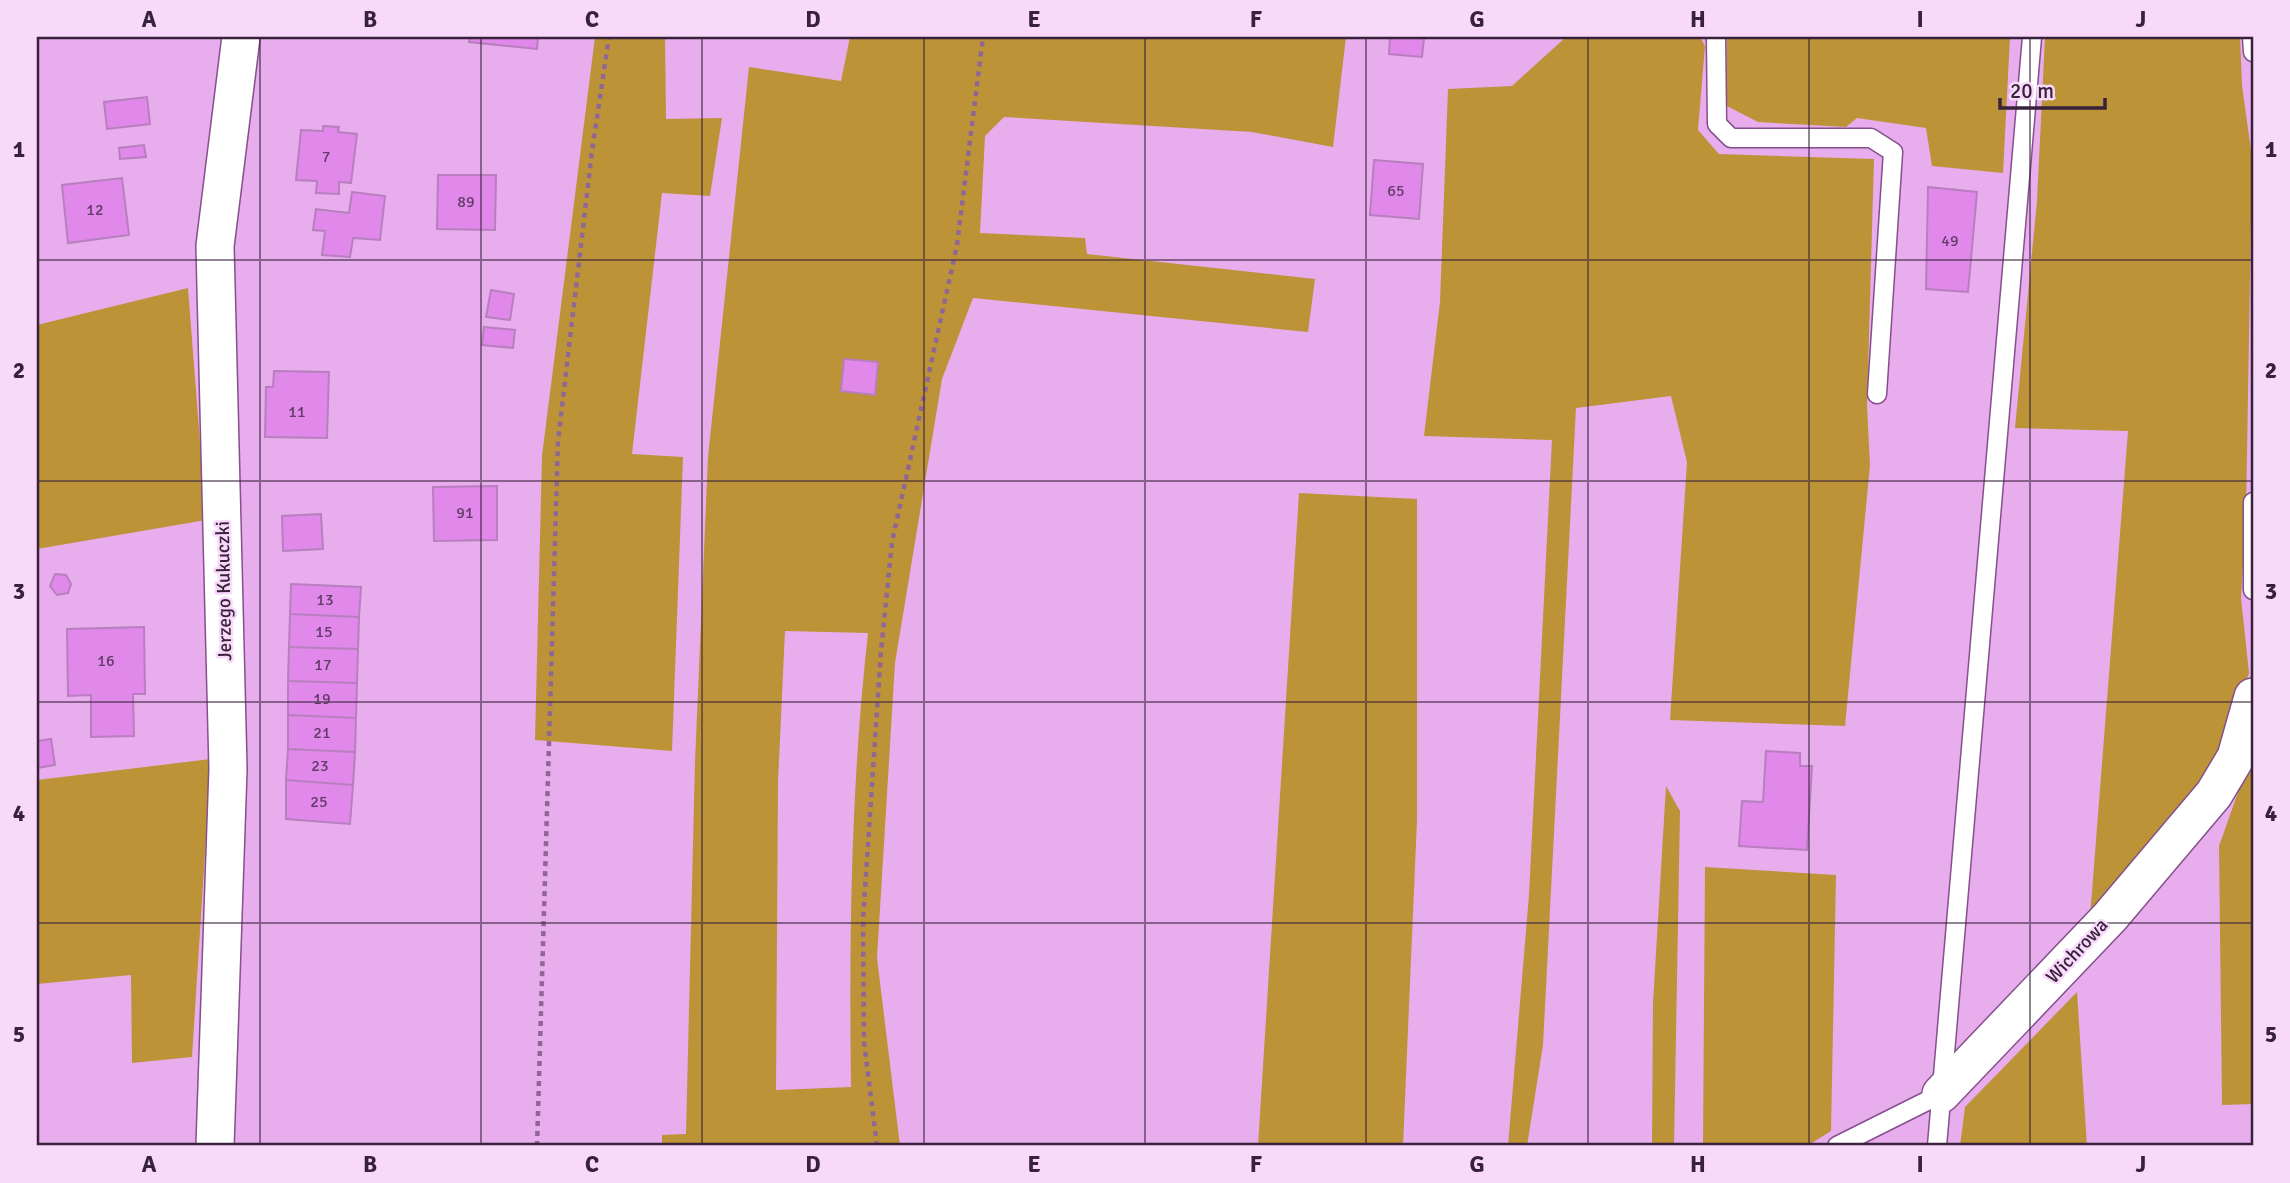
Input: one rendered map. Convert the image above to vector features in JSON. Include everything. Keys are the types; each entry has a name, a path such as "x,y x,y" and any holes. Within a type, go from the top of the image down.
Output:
{"street":[{"name":"Jerzego Kukuczki","path":"215,1146 228,769 215,246 241,37"},
{"name":"Wichrowa","path":"1941,1094 2110,917 2214,794 2236,757 2253,697"}],"lane":[{"path":"1716,37 1717,124 1731,138 1871,138 1893,152 1877,394"},
{"path":"1937,1146 2032,37"},
{"path":"2252,37 2253,52"},
{"path":"2253,502 2253,590"},
{"name":"Wichrowa","path":"1837,1146 1941,1094"}],"path":[{"path":"537,1146 558,441 592,150 609,37"},
{"path":"877,1146 864,1042 863,919 881,650 892,542 957,245 983,37"}],"shaded area":[{"path":"595,37 665,37 666,119 722,118 710,196 662,193 632,454 683,457 672,751 535,740 542,456"},
{"path":"850,37 1346,37 1333,147 1252,132 1004,117 985,136 980,233 1085,238 1087,254 1315,279 1308,332 973,298 942,379 895,663 877,958 900,1146 662,1146 662,1135 686,1134 695,762 708,457 749,67 841,81","holes":["785,631 868,633 852,860 851,1087 776,1090 778,782"]},
{"path":"1566,37 1700,37 1705,46 1698,130 1719,154 1874,159 1867,406 1870,465 1845,726 1670,720 1687,462 1671,396 1576,408 1543,1045 1527,1146 1508,1146 1529,895 1552,440 1424,436 1440,302 1448,89 1512,86"},
{"path":"1727,37 2010,37 2003,173 1932,166 1926,128 1857,118 1846,127 1758,122 1725,105"},
{"path":"2045,37 2240,37 2242,85 2252,158 2246,515 2241,598 2249,673 2219,754 2185,805 2090,917 2128,431 2015,428 2037,201"},
{"path":"188,288 206,520 37,549 37,325"},
{"path":"1299,493 1417,499 1417,820 1403,1146 1258,1146"},
{"path":"2253,750 2253,1104 2222,1105 2219,846"},
{"path":"211,759 192,1057 132,1063 131,975 37,984 37,780"},
{"path":"1666,786 1680,811 1674,1146 1652,1146 1653,1003"},
{"path":"1705,867 1836,875 1831,1131 1807,1146 1703,1146"},
{"path":"2077,992 2087,1146 1960,1146 1965,1107"}],"building":[{"path":"470,37 538,37 537,49 469,42"},
{"path":"1390,37 1428,37 1424,38 1422,57 1389,54"},
{"path":"147,97 150,124 107,129 104,102"},
{"path":"323,126 339,127 338,132 357,134 351,183 339,182 339,194 316,193 317,181 296,180 301,130 323,131"},
{"path":"144,145 146,157 120,159 119,148"},
{"path":"1374,160 1423,164 1419,219 1370,215"},
{"path":"438,175 496,175 495,230 437,229"},
{"path":"122,178 129,235 68,243 62,185"},
{"path":"1928,187 1977,192 1968,292 1926,289"},
{"path":"352,192 385,196 380,240 353,238 350,257 322,255 325,231 313,230 316,209 349,213"},
{"path":"491,290 514,294 510,320 486,317"},
{"path":"484,327 515,330 513,348 482,345"},
{"path":"844,359 878,362 875,395 841,391"},
{"path":"274,371 329,372 327,438 265,437 266,387 273,387"},
{"path":"497,486 497,540 434,541 433,487"},
{"path":"321,514 323,549 283,551 282,516"},
{"path":"55,574 66,575 71,584 68,593 57,595 50,586"},
{"path":"291,584 361,587 359,617 290,614"},
{"path":"290,614 359,617 358,649 289,647"},
{"path":"144,627 145,694 133,694 134,736 91,737 91,695 68,696 67,629"},
{"path":"289,647 358,649 357,683 288,681"},
{"path":"288,681 357,683 356,718 288,715"},
{"path":"288,715 356,718 355,752 288,749"},
{"path":"51,739 55,765 37,768 37,741"},
{"path":"288,749 355,752 353,785 286,780"},
{"path":"1766,751 1800,753 1800,766 1812,766 1807,850 1739,846 1742,801 1763,802"},
{"path":"286,780 353,785 350,824 286,819"}]}
